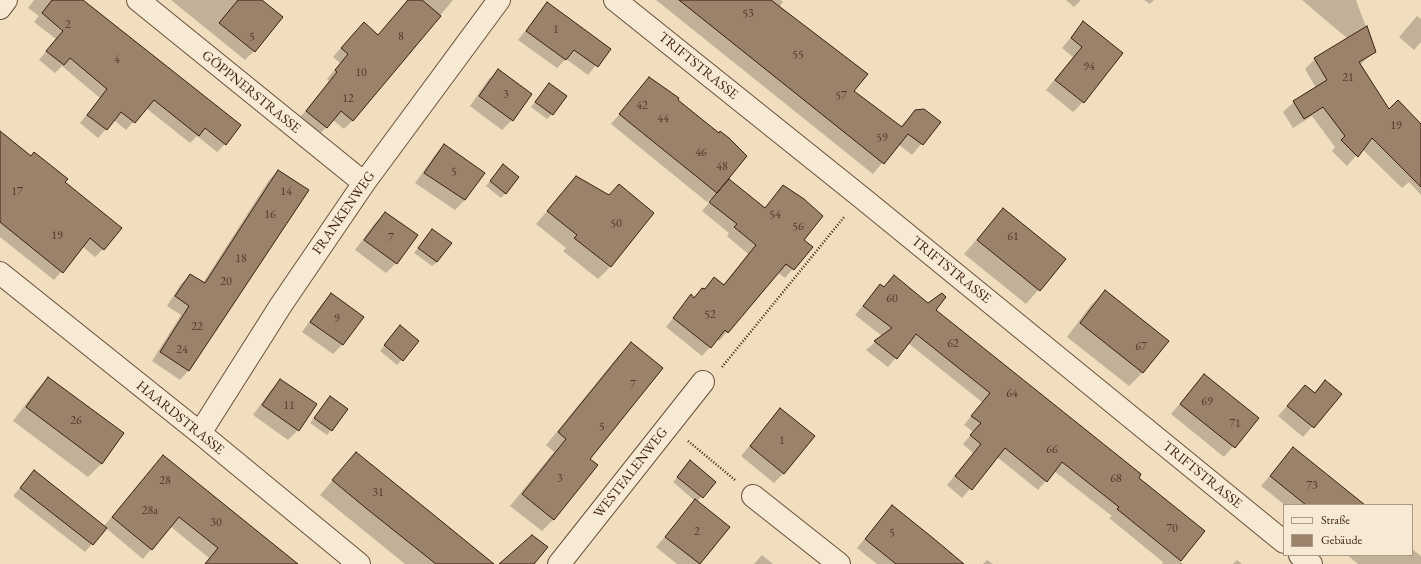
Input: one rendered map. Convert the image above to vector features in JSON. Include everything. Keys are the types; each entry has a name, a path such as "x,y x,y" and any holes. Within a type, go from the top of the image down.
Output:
{"street":[{"path":"0,8 6,0"},
{"name":"GÖPPNERSTRASSE","path":"138,0 364,183"},
{"name":"FRANKENWEG","path":"200,433 280,305 364,183 499,0"},
{"name":"TRIFTSTRASSE","path":"615,0 861,197 1283,541"},
{"name":"HAARDSTRASSE","path":"0,273 200,433 359,564"},
{"name":"WESTFALENWEG","path":"559,564 703,382"},
{"path":"753,496 839,564"},
{"path":"1301,556 1312,564"}],"path":[{"path":"703,382 720,370 861,197"},
{"path":"695,446 753,496"}],"building":[{"path":"52,0 83,0 241,125 226,145 205,128 199,136 154,100 135,123 121,112 107,130 87,115 107,89 70,58 64,65 46,51 63,31 42,13"},
{"path":"238,0 262,0 283,17 255,52 219,23"},
{"path":"408,0 422,0 441,16 353,121 341,111 327,128 306,111 337,72 335,70 348,54 341,48 364,22 378,35"},
{"path":"679,0 771,0 868,74 854,91 902,127 915,110 924,109 941,122 923,145 908,134 884,164"},
{"path":"547,2 611,49 598,67 574,50 566,60 526,31"},
{"path":"1083,21 1123,53 1084,103 1055,80 1082,47 1071,38"},
{"path":"1367,26 1376,52 1359,62 1389,109 1398,100 1421,124 1421,187 1372,138 1358,157 1341,140 1345,136 1323,107 1304,119 1293,101 1327,80 1314,58"},
{"path":"498,69 532,94 513,121 479,96"},
{"path":"649,77 679,98 678,100 719,133 720,131 729,138 747,156 717,193 619,114"},
{"path":"549,83 567,96 553,115 535,102"},
{"path":"0,131 31,156 34,152 68,179 65,182 122,228 104,250 90,238 63,273 0,222"},
{"path":"444,144 485,173 465,200 424,173"},
{"path":"503,164 519,177 506,194 490,181"},
{"path":"278,170 309,190 189,371 160,352 189,306 175,296 190,274 205,283"},
{"path":"576,176 609,195 619,184 654,213 611,267 574,238 577,235 547,211"},
{"path":"729,179 765,208 783,185 804,199 823,216 804,240 813,247 794,270 786,264 728,333 725,330 711,348 673,318 691,294 694,298 702,288 705,289 714,277 724,285 756,245 734,227 737,224 709,202"},
{"path":"1003,208 1066,259 1040,291 977,240"},
{"path":"385,212 418,235 397,264 364,240"},
{"path":"432,229 452,243 437,262 418,248"},
{"path":"894,275 928,303 942,293 946,297 936,310 1141,474 1139,478 1205,531 1181,561 1117,509 1119,507 1062,462 1047,482 1005,448 972,490 955,476 981,444 970,435 981,423 971,416 990,393 916,334 897,359 874,341 892,328 863,306 880,284 884,287"},
{"path":"1105,290 1169,341 1143,373 1080,323"},
{"path":"331,293 364,317 343,345 310,322"},
{"path":"400,325 419,341 403,361 384,345"},
{"path":"631,342 663,368 590,459 598,465 554,520 522,494 566,439 558,432"},
{"path":"1204,374 1259,418 1235,448 1180,404"},
{"path":"48,377 124,433 102,464 26,407"},
{"path":"280,379 317,404 299,431 262,405"},
{"path":"1325,380 1342,394 1314,428 1287,406 1305,385 1315,393"},
{"path":"330,396 348,409 332,431 314,418"},
{"path":"780,408 815,436 784,474 750,446"},
{"path":"1293,447 1364,504 1305,504 1270,476"},
{"path":"356,452 494,564 436,564 367,509 332,480"},
{"path":"163,455 298,564 205,564 218,548 179,517 152,550 112,517"},
{"path":"690,460 716,482 703,498 677,477"},
{"path":"34,470 107,528 93,545 20,488"},
{"path":"695,499 730,527 700,564 665,537"},
{"path":"892,505 964,564 896,564 865,539"},
{"path":"532,535 548,547 534,564 499,564"}]}
